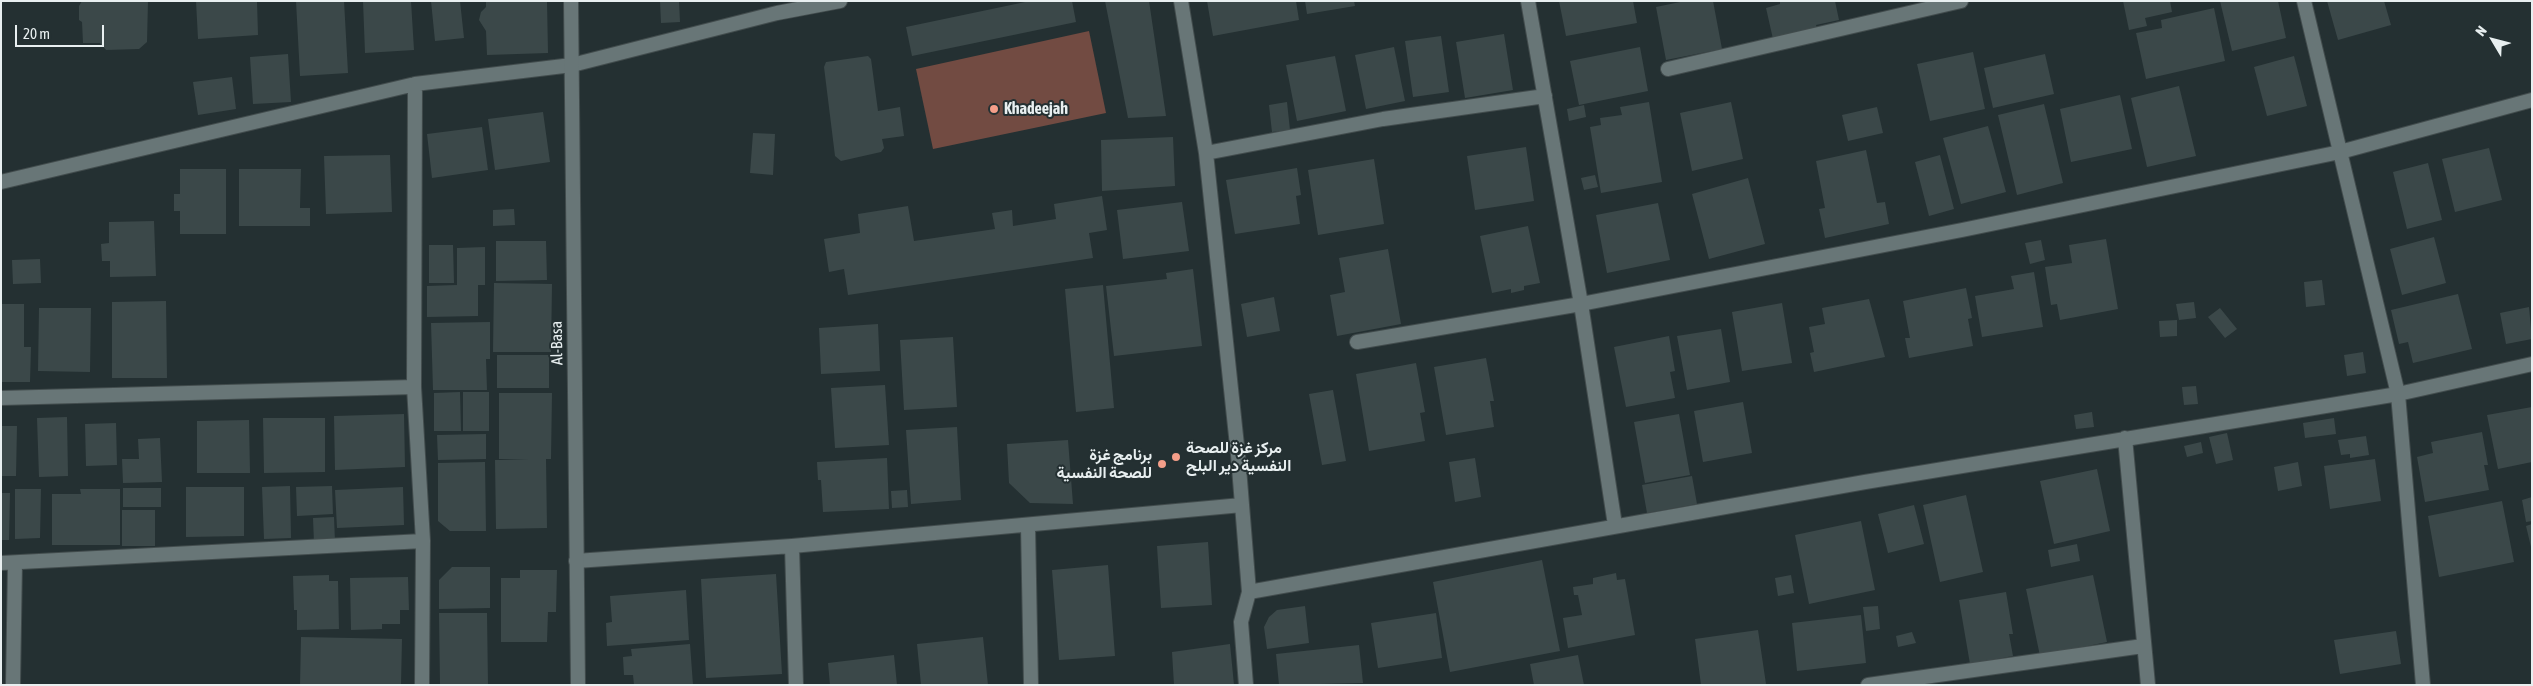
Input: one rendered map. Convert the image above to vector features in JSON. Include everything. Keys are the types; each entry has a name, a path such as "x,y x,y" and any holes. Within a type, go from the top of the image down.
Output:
{"street":[{"name":"Al-Basa","path":"571,1 578,685"},
{"path":"1,182 415,84 572,65 777,7 840,1"},
{"path":"1181,1 1206,153 1242,505 1249,592 1241,622 1246,685"},
{"path":"1528,1 1581,304 1615,525"},
{"path":"1668,69 1961,1"},
{"path":"2304,1 2398,394 2424,685"},
{"path":"415,84 414,387 423,541 422,685"},
{"path":"1206,153 1383,119 1544,96"},
{"path":"1356,342 1581,304 1962,230 2340,152 2532,100"},
{"path":"1249,592 1615,525 2125,438 2398,394 2532,364"},
{"path":"1,398 414,387"},
{"path":"2125,438 2148,685"},
{"path":"576,561 792,546 1242,505"},
{"path":"1028,526 1031,685"},
{"path":"13,685 8,563 423,541"},
{"path":"792,546 796,685"},
{"path":"1868,685 2143,646"}],"shaded area":[{"path":"1089,31 1106,113 933,149 916,69"}],"building":[{"path":"82,1 148,1 147,42 139,49 106,50 100,43 83,43 82,22 79,20 79,6"},
{"path":"196,1 257,1 258,35 198,39"},
{"path":"296,1 344,1 348,73 300,76"},
{"path":"363,1 411,1 414,50 365,53"},
{"path":"431,1 460,1 464,38 435,41"},
{"path":"486,1 547,1 548,53 487,55 486,31 479,20 481,12 486,7"},
{"path":"660,1 679,1 680,22 661,23"},
{"path":"1030,1 1072,1 1076,22 912,56 906,27"},
{"path":"1105,1 1149,1 1166,116 1128,118"},
{"path":"1207,1 1296,1 1299,20 1213,36"},
{"path":"1305,1 1354,1 1355,6 1307,14"},
{"path":"1559,1 1633,1 1637,23 1566,36"},
{"path":"1685,1 1713,1 1722,49 1666,60 1656,7"},
{"path":"1780,1 1835,1 1839,20 1816,25 1817,29 1773,39 1766,8 1780,4"},
{"path":"2123,1 2170,1 2172,12 2145,18 2147,26 2129,30"},
{"path":"2220,1 2278,1 2286,38 2232,51"},
{"path":"2327,1 2384,1 2391,25 2338,40"},
{"path":"2214,8 2225,61 2146,79 2136,33 2162,28 2161,20"},
{"path":"1504,34 1513,90 1465,98 1456,42"},
{"path":"1441,36 1449,92 1413,97 1405,41"},
{"path":"1394,47 1405,101 1366,109 1355,55"},
{"path":"1640,47 1648,91 1579,105 1570,61"},
{"path":"1973,52 1985,109 1930,121 1917,64"},
{"path":"288,54 291,102 253,104 250,57"},
{"path":"2045,54 2054,94 1993,108 1984,68"},
{"path":"868,56 871,59 878,111 900,107 904,136 882,139 884,148 881,152 841,161 835,156 824,67 826,62"},
{"path":"1335,56 1346,111 1297,121 1286,65"},
{"path":"2294,56 2307,106 2267,116 2254,67"},
{"path":"232,77 236,109 198,115 193,82"},
{"path":"2179,86 2196,156 2147,167 2131,98"},
{"path":"2120,95 2132,149 2071,162 2060,109"},
{"path":"1287,102 1290,130 1272,132 1269,105"},
{"path":"1649,102 1662,182 1601,193 1590,127 1601,125 1600,118 1622,115 1620,107"},
{"path":"1731,102 1743,159 1692,171 1680,113"},
{"path":"2044,104 2063,183 2017,195 1998,115"},
{"path":"1584,105 1586,117 1569,121 1567,109"},
{"path":"1877,107 1883,133 1848,141 1842,115"},
{"path":"543,112 550,162 495,170 488,119"},
{"path":"1988,126 2006,192 1961,204 1943,138"},
{"path":"482,127 488,170 432,178 427,134"},
{"path":"753,133 775,134 773,175 750,173"},
{"path":"1173,137 1175,186 1102,191 1101,140"},
{"path":"1526,147 1534,201 1475,210 1467,156"},
{"path":"2489,148 2502,200 2455,212 2442,159"},
{"path":"1866,150 1877,203 1885,202 1889,224 1825,238 1819,209 1825,208 1816,161"},
{"path":"390,155 392,212 326,214 324,156"},
{"path":"1940,155 1954,209 1929,216 1915,162"},
{"path":"1374,159 1384,224 1318,235 1308,170"},
{"path":"2428,163 2442,220 2407,229 2393,172"},
{"path":"1297,168 1301,195 1296,196 1300,224 1235,234 1226,180"},
{"path":"180,169 226,169 226,234 180,234 180,211 174,211 174,194 180,194"},
{"path":"239,169 301,169 300,208 310,208 310,226 239,226"},
{"path":"1595,175 1598,187 1584,190 1581,178"},
{"path":"1748,178 1765,244 1709,259 1692,194"},
{"path":"1102,196 1107,230 1089,233 1093,258 848,295 844,269 829,272 824,239 860,233 858,214 908,206 914,241 995,229 992,213 1012,210 1013,226 1056,219 1054,204"},
{"path":"1182,202 1189,251 1123,259 1117,210"},
{"path":"1658,203 1670,260 1607,273 1596,215"},
{"path":"514,209 515,225 493,226 493,210"},
{"path":"154,221 156,276 110,277 110,261 102,261 101,244 109,243 109,222"},
{"path":"1528,226 1540,283 1524,286 1524,290 1511,293 1511,289 1492,293 1480,236"},
{"path":"2434,237 2446,283 2402,295 2390,249"},
{"path":"2106,239 2118,309 2060,320 2057,304 2051,305 2045,267 2072,263 2069,245"},
{"path":"2041,240 2045,260 2030,264 2025,243"},
{"path":"496,241 546,241 547,280 496,281"},
{"path":"429,245 453,245 454,283 429,283"},
{"path":"485,247 485,285 478,285 478,316 427,317 427,286 457,285 457,248"},
{"path":"1388,249 1401,324 1337,336 1330,295 1345,292 1339,258"},
{"path":"40,259 41,283 13,284 12,260"},
{"path":"1193,269 1202,346 1114,356 1106,286 1167,279 1166,273"},
{"path":"2034,272 2043,327 1982,337 1975,296 2014,289 2011,276"},
{"path":"2322,280 2325,305 2306,307 2304,282"},
{"path":"494,283 552,284 551,352 493,352"},
{"path":"1103,285 1114,408 1076,412 1065,289"},
{"path":"1966,288 1972,318 1968,319 1973,346 1909,358 1905,338 1910,338 1903,301"},
{"path":"2458,294 2472,349 2413,363 2408,342 2399,344 2391,310"},
{"path":"1274,297 1280,331 1247,337 1241,304"},
{"path":"1869,299 1885,357 1814,372 1810,353 1814,352 1809,327 1825,324 1822,308"},
{"path":"166,301 167,378 112,378 112,302"},
{"path":"2194,302 2196,318 2179,320 2176,304"},
{"path":"1782,303 1792,363 1742,371 1732,312"},
{"path":"1,304 24,304 24,347 31,347 30,382 1,382"},
{"path":"2529,307 2532,339 2506,344 2500,313"},
{"path":"39,308 91,308 90,372 38,371"},
{"path":"2220,308 2237,329 2225,338 2208,317"},
{"path":"2177,320 2177,336 2160,337 2159,321"},
{"path":"490,322 490,359 486,359 487,390 433,390 431,323"},
{"path":"878,324 880,371 821,374 819,328"},
{"path":"1721,329 1730,382 1687,390 1677,336"},
{"path":"1669,336 1675,371 1670,372 1675,398 1626,407 1614,347"},
{"path":"953,337 957,407 904,410 900,340"},
{"path":"2363,352 2366,373 2347,376 2344,355"},
{"path":"497,355 549,355 549,388 497,388"},
{"path":"1486,358 1494,401 1490,401 1494,427 1446,435 1434,367"},
{"path":"1416,363 1425,412 1420,413 1425,441 1369,451 1356,374"},
{"path":"885,385 889,445 835,448 831,388"},
{"path":"2196,386 2198,404 2184,405 2182,387"},
{"path":"1333,390 1346,461 1322,465 1309,394"},
{"path":"460,392 461,431 434,431 434,393"},
{"path":"463,392 489,392 489,431 463,431"},
{"path":"499,393 552,393 551,459 546,459 547,528 496,529 495,460 528,460 499,459"},
{"path":"1743,402 1752,453 1703,462 1694,411"},
{"path":"2532,407 2532,462 2498,469 2487,415"},
{"path":"2092,412 2094,427 2076,429 2074,415"},
{"path":"404,414 405,467 335,470 334,416"},
{"path":"1679,414 1690,475 1645,483 1634,422"},
{"path":"67,417 68,476 39,477 37,418"},
{"path":"263,418 325,418 325,472 264,473"},
{"path":"2334,418 2336,434 2305,438 2303,423"},
{"path":"249,420 250,473 197,473 197,421"},
{"path":"116,423 117,465 86,466 85,424"},
{"path":"1,426 17,426 16,476 1,476"},
{"path":"957,427 961,500 911,504 906,430"},
{"path":"2482,432 2488,465 2484,465 2489,490 2425,502 2417,457 2433,453 2431,442"},
{"path":"2227,433 2233,460 2216,464 2209,437"},
{"path":"486,434 486,459 438,460 437,435"},
{"path":"2366,436 2369,455 2350,458 2350,454 2341,455 2338,440"},
{"path":"160,438 162,482 123,483 122,459 139,459 138,439"},
{"path":"1068,440 1073,504 1030,503 1009,483 1007,444"},
{"path":"2201,442 2203,453 2187,457 2184,446"},
{"path":"887,458 889,509 823,512 821,480 818,480 817,462"},
{"path":"1475,458 1481,497 1455,502 1449,462"},
{"path":"2375,459 2381,501 2330,509 2324,466"},
{"path":"485,462 486,531 450,531 438,521 438,463"},
{"path":"2298,462 2302,486 2278,491 2274,467"},
{"path":"2097,469 2110,531 2054,544 2040,481"},
{"path":"1692,476 1697,504 1647,513 1642,485"},
{"path":"290,486 291,538 264,539 262,487"},
{"path":"332,486 333,514 297,516 296,487"},
{"path":"186,487 244,487 244,536 186,537"},
{"path":"403,487 404,525 337,528 335,490"},
{"path":"123,488 161,488 161,507 123,507"},
{"path":"15,489 41,489 40,538 15,539"},
{"path":"80,489 120,489 120,545 52,545 52,494 81,494"},
{"path":"907,490 908,507 892,508 891,491"},
{"path":"1,493 10,493 9,540 1,540"},
{"path":"1966,495 1983,572 1940,582 1923,505"},
{"path":"2532,497 2532,521 2526,522 2522,500"},
{"path":"2502,501 2514,562 2439,577 2428,516"},
{"path":"1914,505 1924,544 1888,553 1878,514"},
{"path":"122,510 155,510 155,546 122,546"},
{"path":"334,517 335,542 314,543 313,518"},
{"path":"1861,521 1875,590 1809,604 1795,535"},
{"path":"2532,524 2532,547 2531,547 2526,526"},
{"path":"1208,542 1212,605 1161,608 1157,546"},
{"path":"2077,544 2080,561 2051,567 2048,550"},
{"path":"1542,560 1560,651 1450,672 1433,582"},
{"path":"1108,565 1115,656 1059,660 1052,570"},
{"path":"452,567 490,567 490,608 439,609 439,580"},
{"path":"520,570 557,570 556,612 548,612 547,642 501,642 501,578 520,578"},
{"path":"1616,573 1617,580 1625,579 1635,635 1568,648 1563,618 1582,615 1578,595 1574,595 1573,587 1593,584 1593,578"},
{"path":"776,574 782,674 706,678 701,579"},
{"path":"329,575 329,581 338,581 339,629 297,630 297,610 294,610 293,576"},
{"path":"1791,575 1794,593 1778,596 1775,578"},
{"path":"2093,575 2107,642 2040,656 2026,589"},
{"path":"408,577 409,610 400,610 400,624 382,624 382,629 351,630 350,578"},
{"path":"686,590 689,640 607,646 606,623 612,622 610,596"},
{"path":"2006,592 2013,634 2009,634 2013,656 1970,664 1959,600"},
{"path":"1305,606 1309,643 1267,649 1264,627 1269,617 1277,610"},
{"path":"1878,606 1880,629 1866,631 1863,607"},
{"path":"439,613 487,613 488,685 440,685"},
{"path":"1436,613 1442,658 1378,668 1371,623"},
{"path":"1861,615 1866,663 1797,671 1792,623"},
{"path":"1758,630 1766,684 1701,685 1695,639"},
{"path":"2396,631 2401,664 2340,674 2334,640"},
{"path":"1912,632 1916,643 1898,647 1896,636"},
{"path":"301,637 402,639 401,685 300,685"},
{"path":"983,637 988,685 921,685 917,644"},
{"path":"690,644 693,685 634,685 633,675 624,675 623,657 632,656 631,649"},
{"path":"1230,644 1234,685 1174,685 1172,652"},
{"path":"1359,645 1363,683 1279,685 1276,654"},
{"path":"894,655 897,685 830,685 828,663"},
{"path":"1578,655 1584,685 1534,685 1530,664"}],"place":[{"name":"Khadeejah","path":"994,109"},
{"name":"مركز غزة للصحة النفسية دير البلح","path":"1176,457"},
{"name":"برنامج غزة للصحة النفسية","path":"1162,464"}]}
